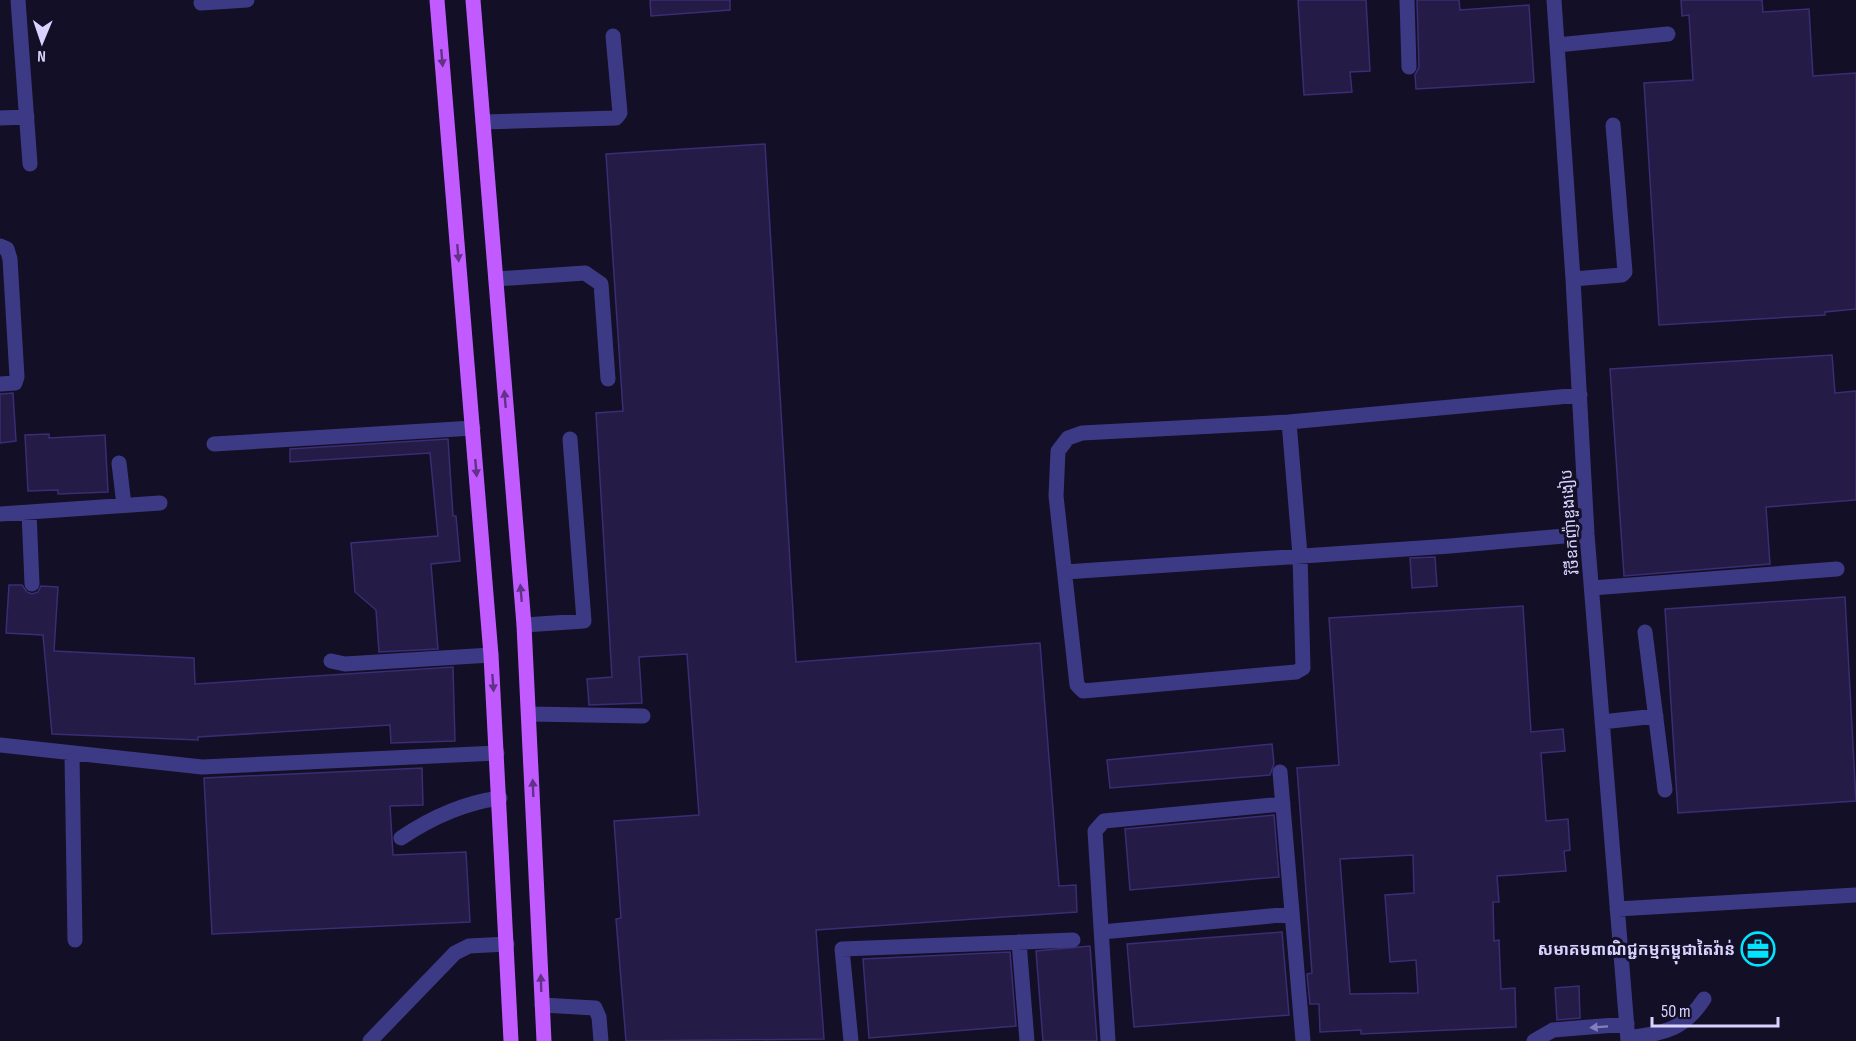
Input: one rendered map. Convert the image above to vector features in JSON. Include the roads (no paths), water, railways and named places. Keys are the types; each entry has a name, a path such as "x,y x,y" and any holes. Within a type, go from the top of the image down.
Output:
{"main road":[{"path":"437,0 491,655 511,1041"},
{"path":"473,0 524,625 544,1041"}],"street":[{"path":"18,0 30,164"},
{"path":"201,3 247,0"},
{"path":"1407,0 1409,67"},
{"name":"វិថីឧកញ៉ាឌួងងៀប","path":"1554,0 1574,279 1587,534 1628,1035"},
{"path":"1557,45 1668,34"},
{"path":"483,122 616,118 620,113 613,36"},
{"path":"0,118 27,117"},
{"path":"1574,279 1622,275 1625,272 1613,125"},
{"path":"0,246 7,249 10,259 17,377 15,383 0,384"},
{"path":"496,279 585,273 601,285 609,379"},
{"path":"1289,422 1300,555 1303,668 1296,672 1083,691 1077,685 1056,496 1058,451 1068,438 1082,433 1289,422 1580,395"},
{"path":"214,444 473,428"},
{"path":"524,625 584,621 570,439"},
{"path":"119,463 124,505"},
{"path":"0,514 160,502"},
{"path":"29,512 32,584"},
{"path":"1065,572 1450,546 1587,534"},
{"path":"1592,588 1836,568"},
{"path":"1645,632 1665,790"},
{"path":"331,661 345,664 491,655"},
{"path":"530,714 643,716"},
{"path":"1602,722 1656,716"},
{"path":"0,745 72,755 202,767 497,753"},
{"path":"72,755 75,940"},
{"path":"1280,772 1303,1041"},
{"path":"401,838 451,809 478,800 500,798"},
{"path":"1108,1041 1095,831 1104,821 1283,804"},
{"path":"1617,909 1856,895"},
{"path":"1102,932 1292,914"},
{"path":"851,1041 842,949 1073,940"},
{"path":"1019,942 1027,1041"},
{"path":"370,1041 455,953 469,946 507,944"},
{"path":"1534,1041 1553,1030 1628,1035 1664,1033 1695,1013 1704,999"},
{"path":"542,1005 595,1008 599,1017 601,1041"}],"place":[{"name":"សមាគមពាណិជ្ជកម្មកម្ពុជាតៃវ៉ាន់","path":"1758,949"}]}
